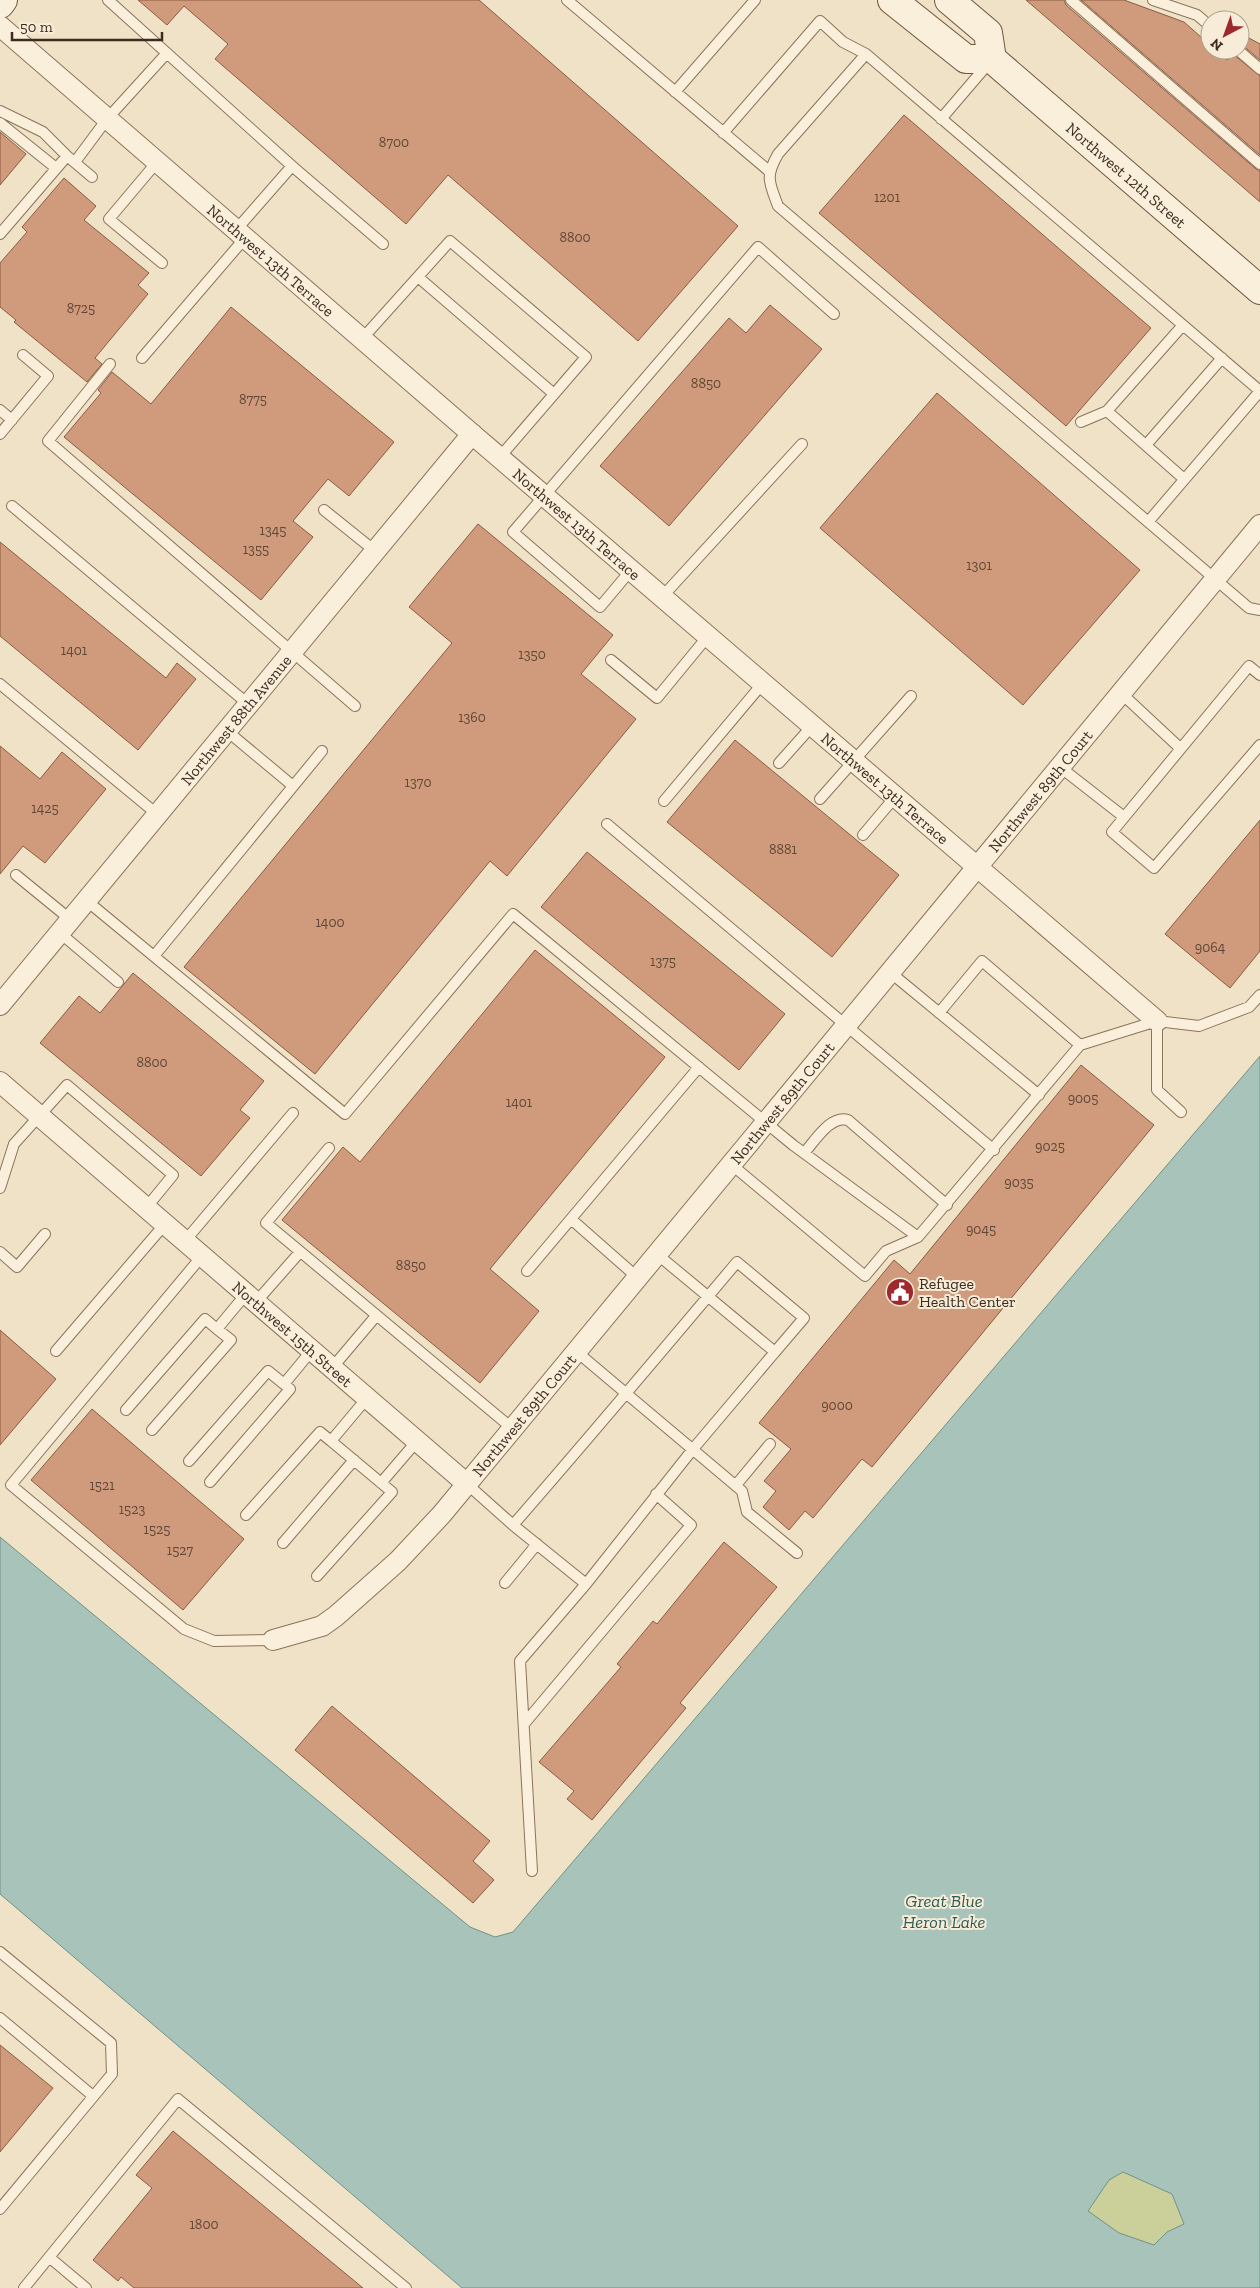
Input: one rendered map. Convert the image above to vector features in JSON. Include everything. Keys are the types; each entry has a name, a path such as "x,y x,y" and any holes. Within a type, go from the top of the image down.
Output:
{"main road":[{"path":"0,4 3,0"},
{"path":"892,0 966,59 992,59 988,33 949,0"},
{"name":"Northwest 12th Street","path":"992,59 1260,290"}],"street":[{"name":"Northwest 13th Terrace","path":"0,26 544,496 1157,1021"},
{"name":"Northwest 88th Avenue","path":"0,1004 472,434"},
{"name":"Northwest 89th Court","path":"273,1640 322,1626 336,1616 414,1545 514,1429 1260,525"},
{"name":"Northwest 15th Street","path":"0,1082 467,1484"}],"lane":[{"path":"108,0 292,166 383,244"},
{"path":"567,0 768,171 771,187 778,206 1249,608 1260,610"},
{"path":"675,92 755,0"},
{"path":"1071,0 1260,164"},
{"path":"1153,0 1200,18"},
{"path":"723,133 820,22 843,42 866,54 1260,391 1148,522"},
{"path":"0,234 56,168 71,159 166,53"},
{"path":"768,171 778,154 866,54"},
{"path":"941,119 992,59"},
{"path":"1250,60 1260,69"},
{"path":"0,111 43,132 92,177"},
{"path":"0,122 56,168"},
{"path":"157,162 110,219 162,263"},
{"path":"142,358 292,166"},
{"path":"362,339 450,241 586,357 500,458"},
{"path":"631,570 600,607 512,532 758,247 834,314"},
{"path":"418,277 554,394"},
{"path":"1081,422 1107,411 1183,325"},
{"path":"0,434 48,376 23,355"},
{"path":"1146,445 1222,358"},
{"path":"110,364 48,441 355,706"},
{"path":"0,410 12,420"},
{"path":"1107,411 1184,479"},
{"path":"662,597 802,444"},
{"path":"12,506 248,704"},
{"path":"324,510 375,551"},
{"path":"611,660 657,698 708,636"},
{"path":"1260,675 1249,666 1112,832 1154,868 1260,745"},
{"path":"664,801 763,683"},
{"path":"0,684 158,815"},
{"path":"1121,693 1180,748"},
{"path":"820,799 911,696"},
{"path":"779,763 812,726"},
{"path":"227,731 293,786"},
{"path":"154,956 322,751"},
{"path":"1060,767 1124,817"},
{"path":"863,835 895,797"},
{"path":"607,824 994,1150"},
{"path":"16,875 118,982"},
{"path":"87,901 344,1114 513,914 766,1123 918,1237"},
{"path":"938,1013 982,961 1080,1045"},
{"path":"890,973 1039,1095"},
{"path":"732,1165 865,1276 886,1251 918,1237 994,1150 1080,1045 1157,1021 1199,1026 1249,1007 1260,994"},
{"path":"1157,1021 1157,1090 1181,1112"},
{"path":"527,1270 699,1067"},
{"path":"0,1188 14,1144 67,1085 173,1175 146,1208"},
{"path":"185,1241 293,1113"},
{"path":"804,1152 832,1122 841,1118 848,1120 947,1205"},
{"path":"329,1148 266,1223 514,1429"},
{"path":"571,1219 638,1278"},
{"path":"56,1351 165,1224"},
{"path":"0,1252 18,1267 45,1234"},
{"path":"217,1329 300,1252"},
{"path":"658,1255 775,1352"},
{"path":"202,1256 11,1486 184,1629 214,1641 273,1640"},
{"path":"513,1525 737,1262 804,1318 693,1449 586,1584 520,1661 532,1871"},
{"path":"332,1368 376,1316"},
{"path":"126,1410 205,1319 231,1340 152,1430"},
{"path":"284,1384 312,1350"},
{"path":"577,1352 736,1485 742,1491 747,1512 797,1553"},
{"path":"189,1461 268,1371 284,1384 290,1390 210,1482"},
{"path":"332,1441 367,1398"},
{"path":"246,1515 320,1432 392,1492 317,1576"},
{"path":"381,1483 417,1441"},
{"path":"736,1485 770,1444"},
{"path":"282,1543 354,1460"},
{"name":"Northwest 15th Street","path":"467,1484 513,1525 586,1584"},
{"path":"524,1724 691,1525 656,1494"},
{"path":"505,1583 537,1544"},
{"path":"0,1952 111,2043 112,2074 0,2209"},
{"path":"0,2018 94,2096"},
{"path":"24,2288 178,2099 406,2288"},
{"path":"49,2257 86,2288"}],"green space":[{"path":"1123,2172 1172,2194 1184,2224 1167,2232 1154,2245 1119,2233 1087,2211 1109,2180"}],"water":[{"name":"Great Blue Heron Lake","path":"1260,1056 1260,2288 462,2288 0,1894 0,1537 470,1927 495,1937 513,1932","holes":["1123,2172 1172,2194 1184,2224 1167,2232 1154,2245 1119,2233 1088,2211 1109,2180"]}],"building":[{"path":"138,0 479,0 738,226 638,341 448,175 406,224 215,59 228,44 184,6 167,25"},
{"path":"1026,0 1064,0 1066,5 1260,171 1260,202"},
{"path":"1081,0 1124,0 1184,22 1200,36 1200,60 1240,60 1260,76 1260,155"},
{"path":"1250,39 1260,44 1260,60 1250,52"},
{"path":"904,115 1151,328 1066,426 819,213"},
{"path":"0,132 26,154 0,185"},
{"path":"64,178 96,206 84,220 149,273 138,285 148,294 95,358 102,364 87,382 14,322 16,320 0,307 0,263 27,232 22,227"},
{"path":"770,305 822,349 669,526 600,466 729,318 746,333"},
{"path":"231,307 394,442 349,496 328,479 293,521 313,537 261,600 64,437 101,393 98,390 112,372 151,404"},
{"path":"937,393 1140,570 1023,705 820,528"},
{"path":"478,524 613,635 581,674 636,719 507,876 490,861 315,1074 184,967 452,643 409,607"},
{"path":"0,542 166,678 177,663 196,679 138,750 0,636"},
{"path":"735,740 899,875 832,957 667,822"},
{"path":"0,746 40,779 62,752 106,789 45,863 23,846 0,874"},
{"path":"1260,820 1260,951 1230,988 1165,934"},
{"path":"587,852 785,1014 739,1070 541,907"},
{"path":"535,950 665,1057 490,1269 539,1311 480,1383 282,1220 343,1147 360,1162"},
{"path":"133,973 264,1081 240,1110 250,1118 201,1176 40,1043 79,996 100,1013"},
{"path":"1081,1065 1154,1125 872,1467 862,1459 813,1518 805,1511 789,1530 763,1507 776,1491 764,1481 791,1449 759,1423 894,1260 910,1274"},
{"path":"0,1330 56,1379 0,1445"},
{"path":"92,1409 244,1539 183,1610 31,1480"},
{"path":"724,1542 777,1587 680,1703 686,1708 592,1820 567,1799 574,1791 539,1762 621,1667 617,1664 653,1621 657,1624"},
{"path":"332,1706 490,1841 473,1861 494,1880 473,1903 295,1750"},
{"path":"0,2045 53,2088 0,2152"},
{"path":"173,2131 363,2288 134,2288 121,2277 118,2281 93,2260 152,2188 136,2175"}],"place":[{"name":"Refugee Health Center","path":"900,1292"}]}
